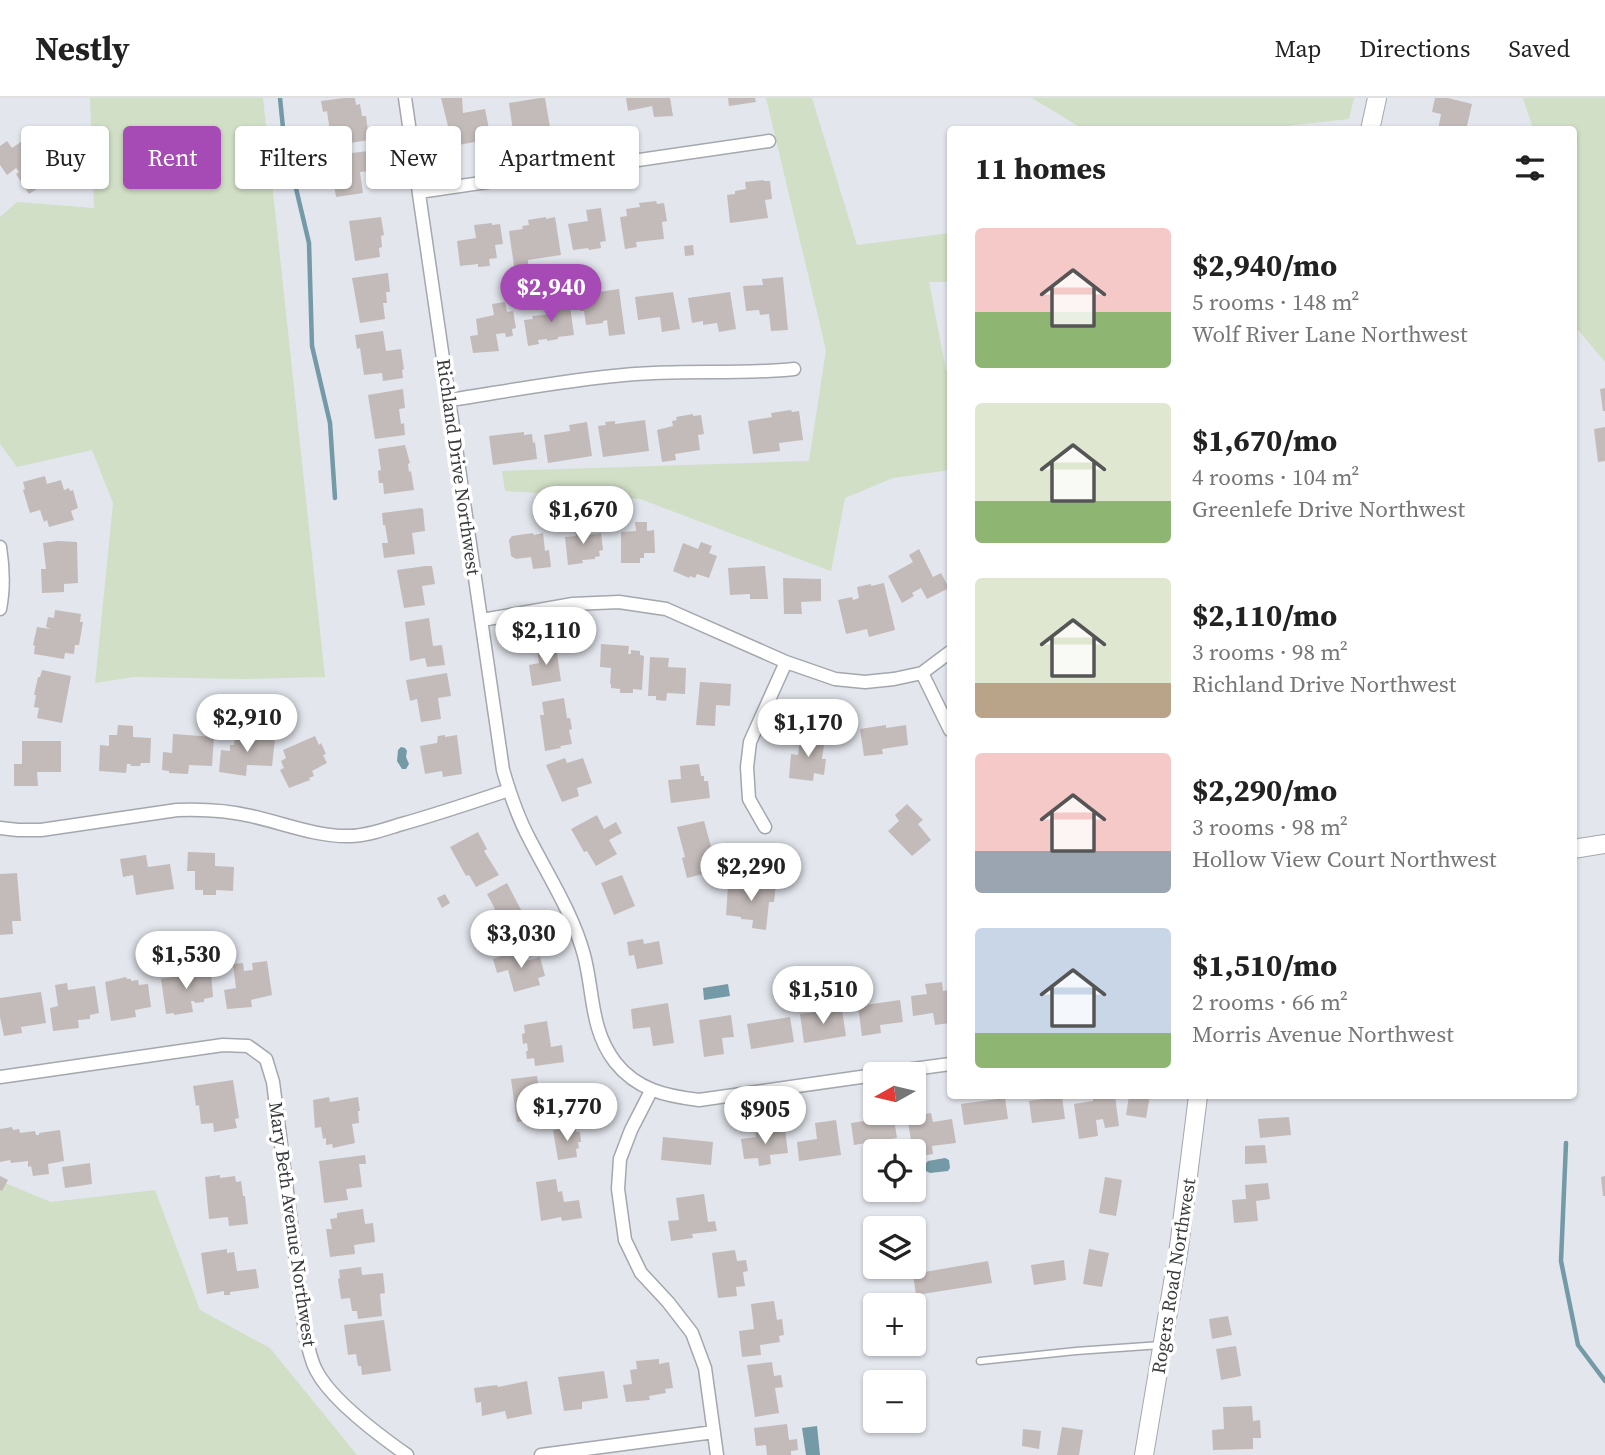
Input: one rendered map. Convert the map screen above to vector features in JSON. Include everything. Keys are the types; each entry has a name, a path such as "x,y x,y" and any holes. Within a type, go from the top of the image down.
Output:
{"street":[{"name":"Richland Drive Northwest","path":"405,98 503,770 528,837 576,931 584,954 595,1022 604,1045 616,1063 650,1091"},
{"path":"1371,126 1377,98"},
{"path":"419,192 769,141"},
{"path":"450,400 624,375 794,369"},
{"path":"0,547 0,609"},
{"path":"482,620 573,604 619,602 666,609 786,663 835,679 865,682 922,673 947,654"},
{"path":"765,827 749,799 747,767 750,742 786,663"},
{"path":"922,673 947,724"},
{"path":"0,828 41,830 200,809 223,810 327,835 351,836 425,817 509,790"},
{"path":"1577,848 1605,844"},
{"name":"Mary Beth Avenue Northwest","path":"0,1076 223,1045 248,1046 266,1059 273,1082 306,1339 316,1370 335,1396 407,1455"},
{"path":"926,1068 947,1064"},
{"path":"717,1455 705,1368 692,1333 641,1273 625,1240 618,1189 620,1159 631,1130 650,1091 699,1100 863,1077"},
{"name":"Rogers Road Northwest","path":"1144,1455 1179,1247 1198,1099"},
{"path":"541,1455 714,1432"}],"lane":[{"path":"980,1361 1163,1345"}],"green space":[{"path":"90,98 263,98 266,126 235,126 235,189 273,189 325,677 134,677 95,683 113,503 92,450 17,467 0,444 0,217 17,202 94,208 93,189 109,189 109,126 91,126"},
{"path":"766,98 812,98 857,245 947,233 947,282 929,282 947,370 947,470 893,478 845,498 831,571 640,499 505,491 502,471 809,461 826,350"},
{"path":"1032,98 1354,98 1349,119 1287,126 1078,126"},
{"path":"1523,98 1605,98 1605,362 1577,330 1577,126 1532,126"},
{"path":"0,1181 51,1202 155,1190 200,1310 270,1348 357,1455 0,1455"}],"water":[{"path":"401,747 407,751 409,764 406,769 402,769 397,761"},
{"path":"728,984 730,996 704,1000 703,988"},
{"path":"945,1158 949,1160 950,1168 948,1171 930,1173 926,1171 928,1161"},
{"path":"817,1426 820,1455 806,1455 802,1428"}],"building":[{"path":"355,98 356,105 360,104 362,116 366,116 366,140 352,143 352,126 329,126 327,111 323,112 321,101"},
{"path":"441,98 462,98 463,113 485,109 488,126 475,126 475,142 461,145 461,126 448,126"},
{"path":"545,98 550,126 512,126 509,103"},
{"path":"626,98 670,98 673,116 654,117 652,106 628,111"},
{"path":"728,98 755,98 756,102 729,106"},
{"path":"1435,98 1472,104 1467,126 1439,126 1441,114 1432,112"},
{"path":"7,141 12,148 21,142 21,182 16,168 7,175 0,165 0,146"},
{"path":"366,151 366,171 360,172 363,193 336,197 335,189 352,189 352,153"},
{"path":"770,181 772,199 765,200 768,218 730,223 727,195 746,189 745,182"},
{"path":"656,201 657,204 664,203 667,221 662,222 664,239 636,242 637,247 625,249 620,217 627,216 626,209 640,207 639,203"},
{"path":"601,208 606,241 600,242 601,248 573,250 568,224 588,221 586,210"},
{"path":"381,217 384,235 381,236 380,257 355,261 349,221"},
{"path":"555,217 561,255 528,260 528,264 514,266 509,231 523,229 522,226 529,225 528,220"},
{"path":"500,224 503,244 495,245 497,258 489,259 490,266 460,266 457,241 476,238 474,225"},
{"path":"693,245 694,255 685,256 684,246"},
{"path":"388,273 390,292 386,292 387,303 383,303 385,319 360,323 352,278"},
{"path":"783,277 788,330 771,331 769,314 760,315 759,310 746,311 743,286 763,285 762,279"},
{"path":"619,289 625,334 609,336 607,320 586,325 584,311 580,311 578,299 584,298 584,294"},
{"path":"673,292 680,329 662,332 660,317 638,320 635,297"},
{"path":"730,292 736,329 719,332 717,323 692,323 688,298"},
{"path":"569,299 574,335 547,341 538,340 539,344 528,346 524,320 533,319 532,316 552,314 550,302"},
{"path":"505,302 507,312 513,311 516,328 512,329 513,336 496,334 499,351 473,353 470,336 478,335 476,319 494,315 492,304"},
{"path":"383,331 386,351 401,349 403,378 383,381 382,373 364,375 355,335"},
{"path":"1605,388 1605,411 1603,411 1600,389"},
{"path":"403,389 405,408 399,409 405,435 375,439 368,395"},
{"path":"791,410 799,411 803,440 779,443 780,451 753,454 748,421"},
{"path":"701,415 704,434 698,435 700,450 675,454 676,460 662,462 657,430 673,426 672,421 677,420 676,417"},
{"path":"645,420 649,451 603,457 598,426 606,425 605,422 615,421 615,424"},
{"path":"587,422 592,456 548,463 544,435 570,431 569,425"},
{"path":"1605,427 1605,461 1598,462 1594,429"},
{"path":"524,432 524,435 532,434 537,459 493,465 489,436"},
{"path":"405,445 414,490 384,494 383,483 379,483 378,471 381,470 378,449"},
{"path":"45,476 47,484 61,480 64,490 73,490 78,508 71,511 74,520 49,527 40,510 30,513 23,482"},
{"path":"421,508 425,531 412,533 415,554 384,558 382,543 388,543 382,513"},
{"path":"635,522 647,522 647,531 654,530 655,553 644,553 640,563 621,563 621,532 636,531"},
{"path":"588,527 589,535 601,533 603,550 599,551 600,556 582,560 583,563 568,565 565,537 576,536 575,529"},
{"path":"543,533 545,551 549,550 551,567 533,569 531,557 516,559 511,556 509,540 512,536"},
{"path":"77,542 78,583 64,584 64,592 42,593 41,569 46,569 43,543"},
{"path":"701,542 712,546 709,553 717,556 709,578 697,574 695,578 689,578 673,571 683,543 698,549"},
{"path":"919,549 933,577 941,573 947,589 927,599 921,588 902,603 888,576 913,562 909,555"},
{"path":"432,566 435,584 422,586 425,605 404,608 397,570"},
{"path":"765,566 768,599 750,599 750,594 730,595 728,568"},
{"path":"783,578 821,579 821,601 801,602 802,614 784,614"},
{"path":"884,583 895,630 869,637 867,629 846,634 838,600 859,598 857,587"},
{"path":"55,610 81,614 80,622 83,622 79,645 75,645 74,654 65,653 64,659 34,654 37,627 51,629 46,627 48,617 54,618"},
{"path":"429,618 433,646 442,645 445,665 427,667 425,658 410,661 405,622"},
{"path":"601,644 629,646 628,654 631,654 631,650 640,651 640,655 644,656 642,690 633,689 633,693 620,693 620,689 611,688 611,668 600,667"},
{"path":"556,646 561,681 532,686 529,665 539,663 537,649"},
{"path":"650,657 669,658 668,667 686,668 685,694 667,693 666,701 656,700 656,696 648,696"},
{"path":"42,670 71,676 62,723 37,718 39,708 34,707 34,695"},
{"path":"447,673 451,696 438,698 441,719 421,722 417,699 410,701 406,680"},
{"path":"700,682 731,684 730,706 716,705 715,726 696,725"},
{"path":"564,698 572,729 569,730 572,744 545,751 540,715 544,715 542,702"},
{"path":"118,725 133,726 133,737 151,738 150,763 141,763 140,766 127,764 126,773 99,771 100,745 109,746 109,735 117,735"},
{"path":"886,725 886,728 906,725 908,745 882,749 883,754 864,756 860,729"},
{"path":"236,731 248,733 248,736 275,739 272,766 247,765 246,776 219,772 221,750 230,751 230,745 234,745"},
{"path":"173,734 214,737 212,766 189,765 188,774 162,770 163,752 172,753"},
{"path":"457,735 462,774 443,777 442,771 425,774 420,746 437,743 438,736"},
{"path":"801,735 825,738 822,759 826,759 824,775 814,773 813,781 789,778 791,754 798,755"},
{"path":"315,736 326,754 323,755 327,763 312,771 314,776 309,778 310,780 289,788 280,770 284,768 281,761 286,758 283,750"},
{"path":"22,741 61,741 61,772 37,772 38,786 14,786 14,764 22,764"},
{"path":"565,758 567,763 583,758 592,783 577,788 579,796 562,802 546,765"},
{"path":"699,764 701,776 704,776 704,781 708,781 710,798 671,803 668,780 681,779 680,766"},
{"path":"907,804 923,820 918,824 931,840 912,856 888,831 899,821 895,815"},
{"path":"597,815 604,829 616,822 622,833 609,840 617,854 596,866 587,851 584,852 571,829"},
{"path":"704,821 720,870 687,878 677,827"},
{"path":"478,832 487,849 484,851 499,875 476,887 469,875 466,876 450,847"},
{"path":"188,852 215,853 215,866 234,867 233,891 216,890 216,895 203,895 203,890 195,890 195,871 187,871"},
{"path":"146,855 148,867 170,864 174,889 136,895 133,875 123,877 120,859"},
{"path":"17,873 21,921 12,921 13,934 0,935 0,874"},
{"path":"622,875 635,906 614,915 601,883"},
{"path":"749,881 776,883 774,902 769,902 766,930 752,928 753,920 726,915 728,886 747,888 748,892"},
{"path":"507,883 531,929 511,939 502,923 494,927 487,913 495,909 487,894"},
{"path":"445,894 450,903 442,908 437,898"},
{"path":"643,939 644,944 659,941 663,964 637,969 634,955 629,956 627,942"},
{"path":"520,950 522,962 540,957 545,976 538,978 540,985 514,992 508,970 497,973 493,959"},
{"path":"267,961 272,995 251,1000 252,1007 227,1009 224,990 236,988 233,964 243,963 244,971 253,970 252,963"},
{"path":"186,969 187,975 211,972 213,997 204,999 204,1002 191,1001 193,1012 166,1014 161,979 173,977 173,971"},
{"path":"126,977 131,981 138,980 139,985 148,984 151,1007 135,1010 136,1017 111,1021 105,982"},
{"path":"942,982 943,991 947,990 947,1023 935,1025 933,1013 913,1016 911,996 927,994 925,984"},
{"path":"67,983 68,990 95,986 99,1013 90,1015 90,1019 78,1020 79,1028 53,1031 50,1008 58,1006 55,985"},
{"path":"41,992 46,1023 21,1027 22,1033 4,1036 0,998"},
{"path":"900,1000 903,1022 880,1025 881,1033 862,1036 858,1006"},
{"path":"668,1003 674,1043 653,1046 650,1027 633,1029 631,1009"},
{"path":"842,1010 846,1036 804,1043 800,1014"},
{"path":"731,1015 734,1037 722,1038 724,1054 704,1057 699,1020"},
{"path":"790,1017 794,1042 751,1049 747,1024"},
{"path":"547,1021 551,1047 562,1045 564,1062 535,1066 534,1058 527,1059 527,1043 523,1044 522,1034 525,1033 524,1025"},
{"path":"537,1076 540,1098 533,1099 536,1119 517,1122 511,1079"},
{"path":"233,1080 239,1118 235,1119 237,1128 214,1132 213,1123 201,1124 193,1086"},
{"path":"329,1097 330,1102 358,1097 359,1123 352,1124 355,1143 333,1148 332,1144 326,1145 321,1127 315,1128 313,1100"},
{"path":"1005,1099 1008,1119 964,1125 961,1104"},
{"path":"1062,1099 1065,1119 1032,1123 1029,1101"},
{"path":"1115,1099 1119,1126 1105,1128 1103,1119 1096,1120 1098,1136 1079,1139 1074,1104"},
{"path":"1129,1099 1149,1099 1146,1118 1126,1115"},
{"path":"931,1113 933,1122 952,1119 956,1143 932,1146 933,1154 926,1155 926,1139 911,1139 908,1125 926,1125 926,1114"},
{"path":"1289,1117 1291,1135 1260,1138 1258,1119"},
{"path":"836,1120 841,1155 799,1161 797,1142 817,1139 815,1123"},
{"path":"863,1121 863,1125 895,1125 897,1138 863,1139 863,1144 854,1145 851,1123"},
{"path":"12,1127 13,1130 19,1129 20,1133 35,1131 36,1135 60,1130 64,1161 48,1164 49,1174 33,1176 28,1161 0,1162 0,1129"},
{"path":"575,1127 576,1132 580,1132 581,1142 578,1142 579,1148 576,1149 577,1157 558,1160 553,1130"},
{"path":"785,1129 788,1153 770,1155 771,1164 759,1166 758,1158 744,1159 741,1139 756,1137 755,1133"},
{"path":"663,1137 713,1142 711,1165 661,1160"},
{"path":"1265,1145 1267,1163 1245,1164 1245,1146"},
{"path":"365,1155 366,1164 359,1164 362,1187 346,1189 348,1200 324,1203 319,1161"},
{"path":"90,1163 92,1184 65,1188 62,1167"},
{"path":"220,1175 220,1178 235,1176 236,1182 241,1181 248,1224 229,1226 228,1217 209,1219 205,1177"},
{"path":"0,1176 8,1180 2,1191 0,1190"},
{"path":"1605,1176 1605,1196 1603,1196 1601,1177"},
{"path":"1105,1177 1122,1180 1116,1216 1099,1213"},
{"path":"556,1179 558,1192 562,1191 564,1202 579,1200 582,1218 562,1221 561,1217 541,1221 536,1182"},
{"path":"1268,1183 1270,1199 1256,1201 1258,1221 1234,1223 1232,1200 1246,1199 1245,1185"},
{"path":"704,1194 708,1222 715,1221 717,1231 692,1234 693,1238 671,1241 668,1221 679,1220 676,1198"},
{"path":"363,1209 365,1224 373,1223 375,1242 354,1245 355,1254 330,1257 326,1229 332,1229 330,1219 337,1218 337,1213"},
{"path":"227,1249 227,1253 234,1252 237,1271 256,1269 259,1288 230,1292 230,1295 224,1295 224,1291 207,1294 201,1253"},
{"path":"1089,1249 1109,1253 1102,1287 1083,1284"},
{"path":"735,1250 737,1261 746,1260 748,1271 743,1272 745,1286 736,1287 737,1296 718,1298 712,1253"},
{"path":"1064,1260 1066,1280 1034,1285 1031,1265"},
{"path":"988,1261 992,1283 916,1293 914,1279 926,1279 926,1272"},
{"path":"361,1267 362,1275 383,1273 385,1293 380,1294 382,1316 358,1319 357,1311 352,1311 350,1298 341,1299 339,1270"},
{"path":"774,1301 777,1320 782,1319 784,1335 779,1336 780,1342 760,1345 761,1355 742,1357 739,1331 754,1329 751,1304"},
{"path":"1228,1316 1232,1335 1212,1339 1209,1319"},
{"path":"384,1320 391,1371 362,1375 356,1354 348,1355 344,1325"},
{"path":"1236,1346 1241,1376 1221,1380 1216,1349"},
{"path":"659,1359 659,1364 669,1362 673,1388 665,1389 666,1393 649,1396 650,1400 626,1402 623,1385 632,1384 630,1370 637,1369 636,1361"},
{"path":"772,1362 774,1376 781,1375 783,1387 775,1388 779,1413 755,1417 747,1365"},
{"path":"604,1371 608,1398 582,1402 582,1409 564,1411 558,1377"},
{"path":"527,1381 532,1414 507,1419 505,1411 482,1416 481,1402 476,1403 474,1388 498,1387"},
{"path":"1252,1406 1253,1421 1260,1420 1261,1438 1253,1438 1253,1449 1213,1450 1212,1430 1224,1429 1223,1407"},
{"path":"787,1424 789,1440 797,1439 798,1450 791,1451 791,1455 767,1455 766,1445 756,1446 754,1428"},
{"path":"1062,1427 1083,1430 1079,1455 1057,1455"},
{"path":"1023,1429 1041,1431 1039,1449 1022,1446"}],"waterway":[{"path":"280,98 284,138 309,243 312,346 330,423 335,498"},
{"path":"1566,1143 1561,1261 1578,1345 1605,1381"}]}
